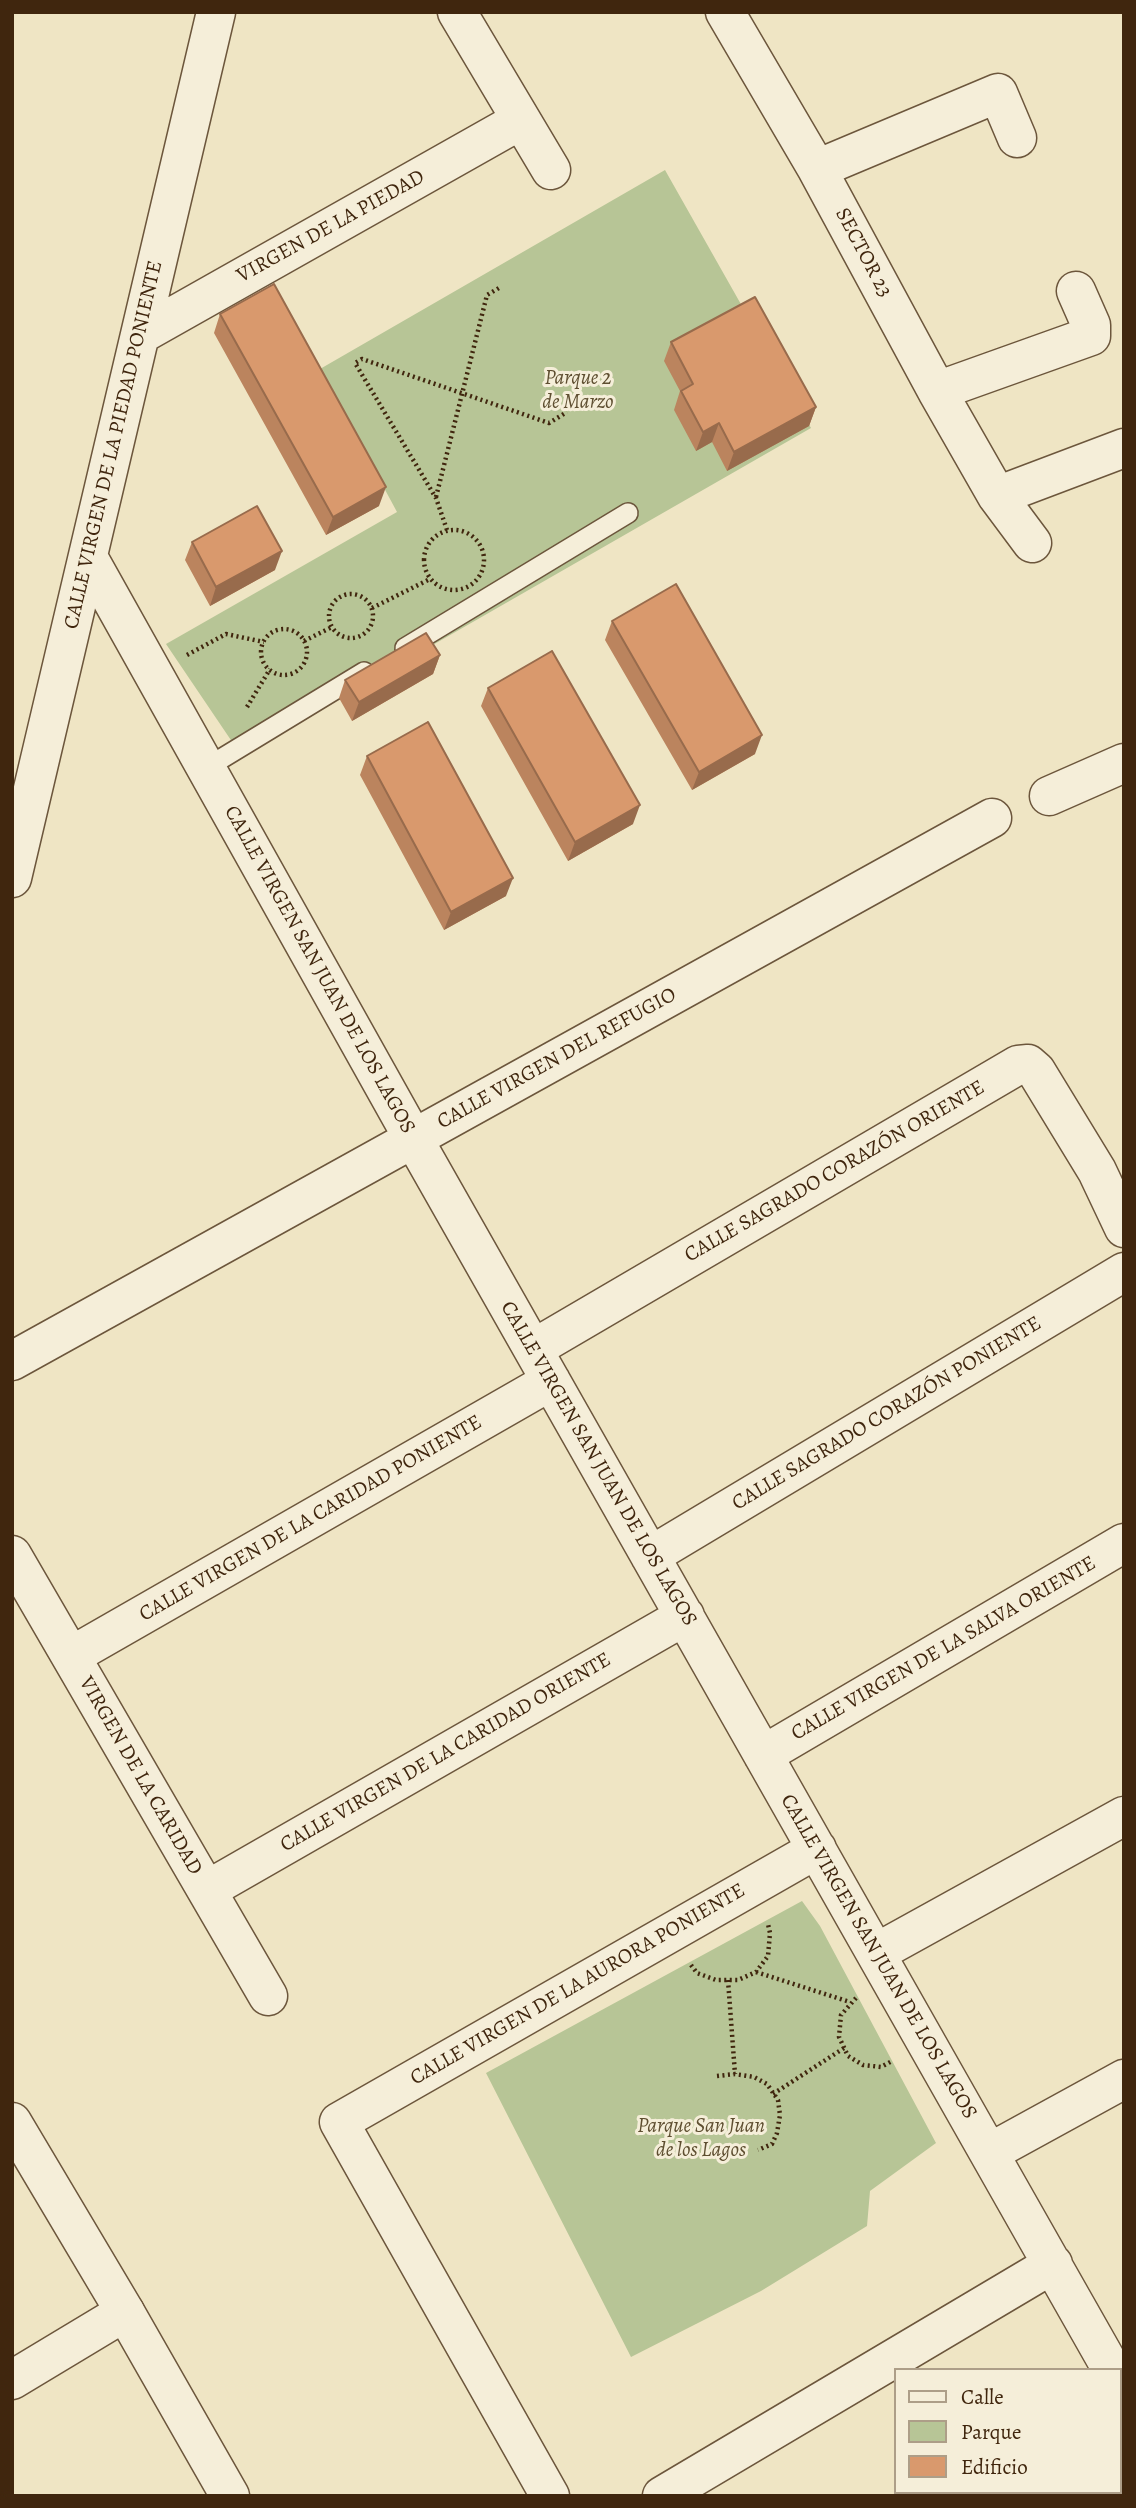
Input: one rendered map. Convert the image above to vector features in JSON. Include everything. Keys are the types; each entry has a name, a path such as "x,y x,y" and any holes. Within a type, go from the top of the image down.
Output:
{"street":[{"name":"CALLE VIRGEN DE LA PIEDAD PONIENTE","path":"12,878 216,12"},
{"path":"457,12 551,170"},
{"name":"SECTOR 23","path":"725,12 817,169 997,496 1032,542"},
{"path":"817,169 998,93 1017,138"},
{"name":"VIRGEN DE LA PIEDAD","path":"140,335 521,120"},
{"path":"937,391 1091,336 1091,325 1076,291"},
{"path":"997,496 1124,447"},
{"name":"CALLE VIRGEN SAN JUAN DE LOS LAGOS","path":"88,556 413,1139 989,2153 1053,2264 1115,2363"},
{"path":"1049,796 1124,763"},
{"name":"CALLE VIRGEN DEL REFUGIO","path":"12,1361 992,818"},
{"name":"CALLE SAGRADO CORAZÓN ORIENTE","path":"542,1365 1018,1065 1028,1064 1036,1071 1097,1171 1124,1228"},
{"name":"CALLE SAGRADO CORAZÓN PONIENTE","path":"650,1556 1124,1272"},
{"name":"CALLE VIRGEN DE LA CARIDAD PONIENTE","path":"71,1656 542,1365"},
{"name":"CALLE VIRGEN DE LA SALVA ORIENTE","path":"763,1755 1124,1542"},
{"name":"VIRGEN DE LA CARIDAD","path":"12,1555 268,1996"},
{"name":"CALLE VIRGEN DE LA CARIDAD ORIENTE","path":"207,1890 685,1616"},
{"path":"882,1964 1124,1816"},
{"name":"CALLE VIRGEN DE LA AURORA PONIENTE","path":"550,2496 339,2122 817,1849"},
{"path":"989,2153 1124,2079"},
{"path":"12,2122 230,2496"},
{"path":"662,2496 1053,2264"},
{"path":"12,2380 125,2312"}],"lane":[{"path":"206,768 628,513"}],"path":[{"path":"436,498 486,295 499,288"},
{"path":"447,530 436,498 355,363 362,359 549,423 567,412"},
{"path":"447,530 467,533 475,538 481,546 485,566 475,583 457,591 437,586 430,579 424,560 426,550 438,534 447,530"},
{"path":"372,608 430,579"},
{"path":"356,594 368,601 372,608 373,622 370,629 359,638 343,637 332,628 329,613 335,600 356,594"},
{"path":"304,641 332,628"},
{"path":"283,629 297,633 304,641 307,652 302,666 290,674 276,673 265,664 262,657 264,642 269,635 283,629"},
{"path":"152,673 226,634 264,642"},
{"path":"665,1936 697,1973 716,1980 738,1980 756,1972 768,1956 770,1933 758,1883"},
{"path":"882,1964 841,2015 839,2036 848,2056 863,2065 881,2067 927,2043"},
{"path":"756,1972 850,2002"},
{"path":"729,1980 735,2074"},
{"path":"774,2094 844,2048"},
{"path":"717,2076 735,2074 754,2077 767,2084 778,2100 780,2116 777,2133 772,2144 758,2150"}],"green space":[{"name":"Parque 2 de Marzo","path":"665,170 811,428 241,755 166,644 397,512 320,369"},
{"name":"Parque San Juan de los Lagos","path":"802,1901 820,1926 936,2143 870,2191 867,2226 761,2291 631,2357 486,2073"}],"building":[{"path":"274,284 386,487 333,517 220,314"},
{"path":"755,297 816,407 734,452 719,423 703,432 681,391 693,384 671,342"},
{"path":"257,506 282,551 216,587 192,542"},
{"path":"676,584 762,735 699,772 612,621"},
{"path":"426,633 440,655 359,702 345,680"},
{"path":"552,651 640,805 575,842 488,688"},
{"path":"428,722 513,878 451,912 367,756"}]}
